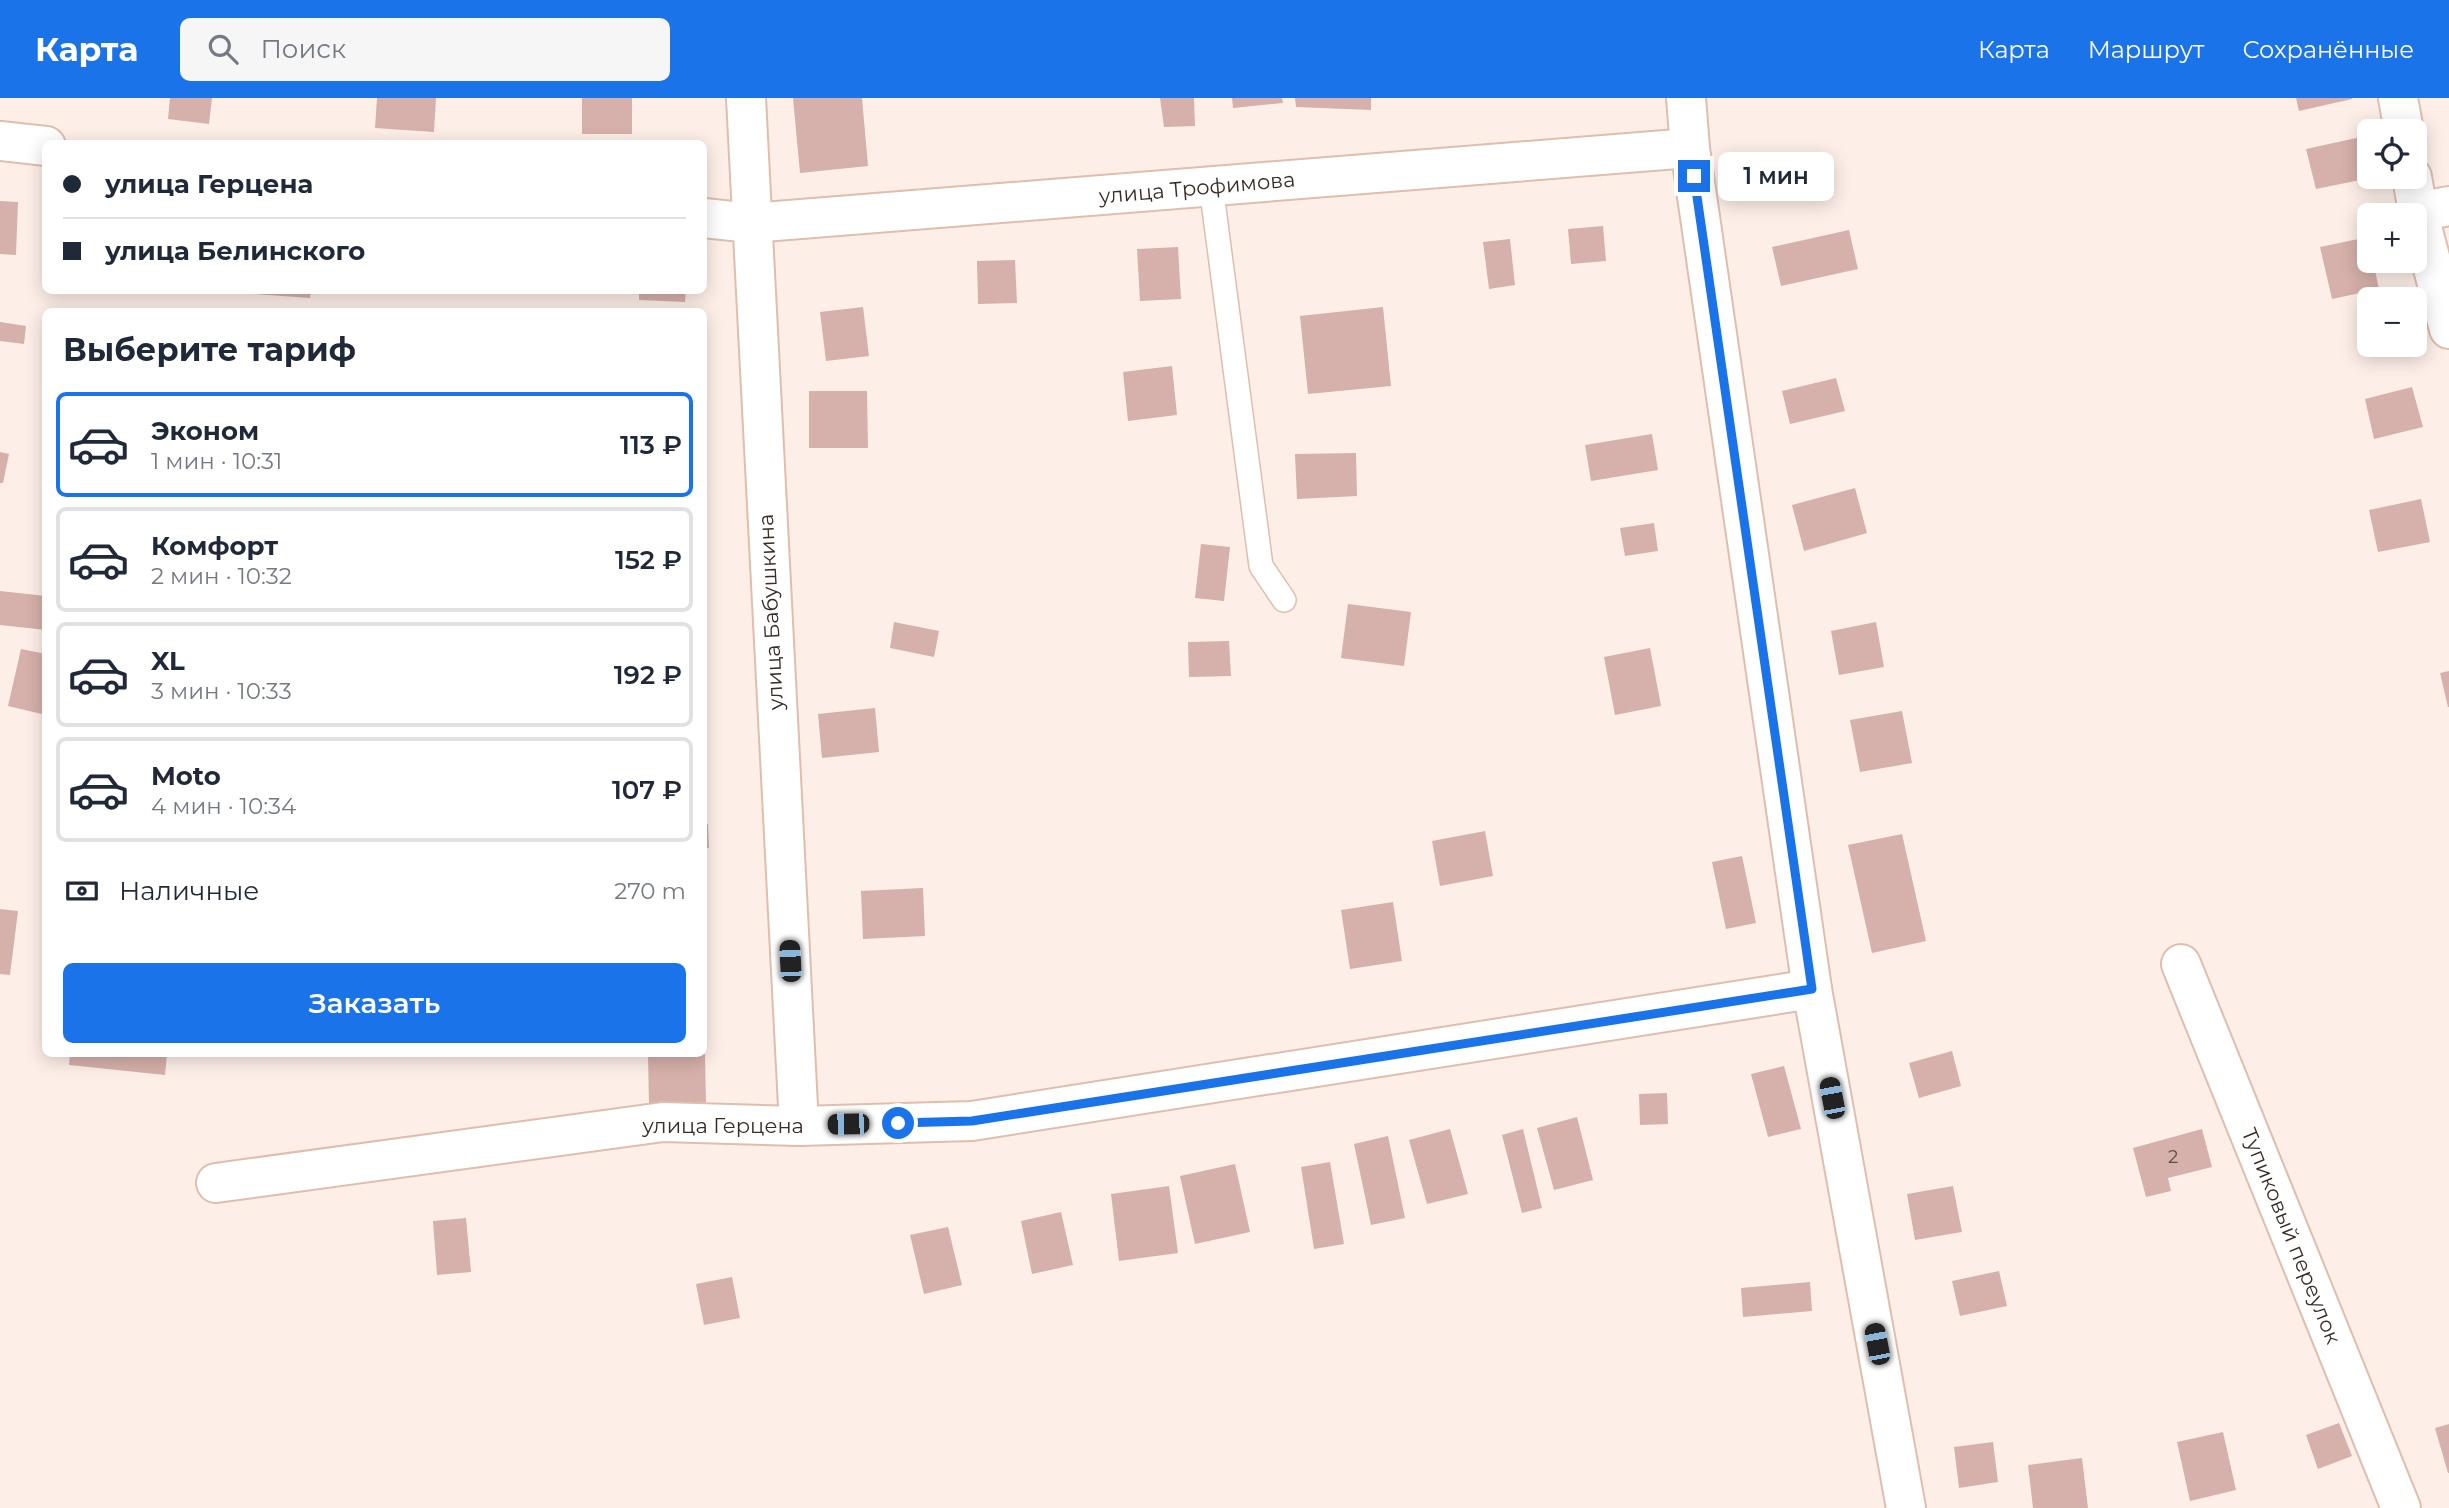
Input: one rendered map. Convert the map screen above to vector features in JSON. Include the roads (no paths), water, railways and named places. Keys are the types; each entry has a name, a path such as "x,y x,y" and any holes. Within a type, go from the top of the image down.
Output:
{"street":[{"name":"улица Бабушкина","path":"746,98 799,1126"},
{"path":"1686,98 1690,148 1812,989 1906,1508"},
{"path":"2398,98 2402,119"},
{"path":"0,141 42,146"},
{"name":"улица Трофимова","path":"707,218 751,223 1690,148"},
{"path":"2426,198 2449,329"},
{"name":"Тупиковый переулок","path":"2181,964 2401,1508"},
{"name":"улица Герцена","path":"216,1183 663,1122 799,1126 972,1121 1812,989"}],"lane":[{"path":"1211,186 1261,566 1284,600"}]}
